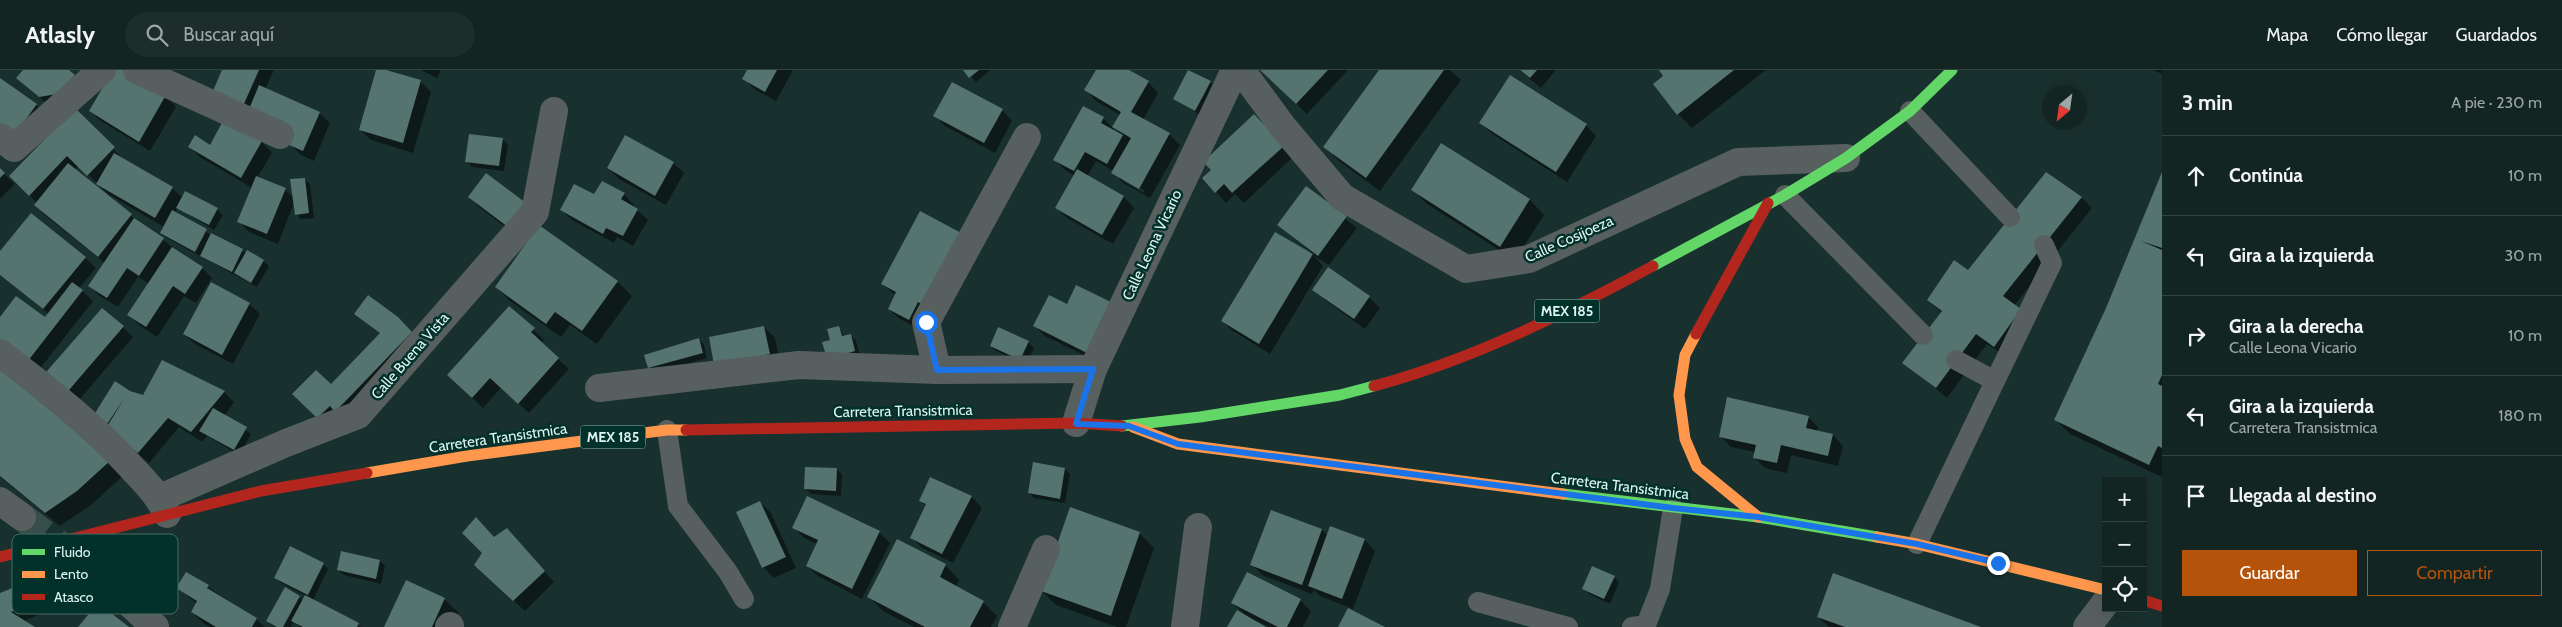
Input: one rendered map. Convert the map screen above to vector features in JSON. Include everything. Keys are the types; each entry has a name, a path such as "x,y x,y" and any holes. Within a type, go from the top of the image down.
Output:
{"main road":[{"name":"Carretera Transistmica","path":"74,534 164,506 467,456 667,430 1076,424 1129,426 1340,395 1422,372 1581,305 1777,199 1846,158 1910,111 1952,70"},
{"path":"1758,517 1697,467 1685,439 1679,395 1685,355 1777,199"},
{"name":"Carretera Transistmica","path":"1129,426 1178,444 1673,508 1758,517 1917,544 2102,589"},
{"name":"Carretera Transistmica","path":"0,557 12,553"},
{"path":"2147,601 2162,606"}],"street":[{"path":"0,137 14,148 102,70"},
{"path":"136,70 280,135"},
{"name":"Calle Leona Vicario","path":"1076,424 1093,369 1235,70"},
{"name":"Calle Cosijoeza","path":"1241,70 1283,127 1342,197 1466,269 1529,259 1738,162 1846,158"},
{"name":"Calle Buena Vista","path":"164,506 286,443 358,415 535,212 554,111"},
{"path":"937,370 926,322 1027,137"},
{"path":"0,353 46,388 111,445 164,506"},
{"path":"599,388 799,365 937,370 1093,369"},
{"path":"0,501 22,517"},
{"path":"1185,627 1198,527"},
{"path":"1012,627 1046,549"},
{"path":"2087,627 2102,607"},
{"path":"141,614 155,627"}],"lane":[{"path":"1910,111 2010,217"},
{"path":"1777,199 1923,335"},
{"path":"1917,544 2052,263 2044,245"},
{"path":"1956,360 1995,381"},
{"path":"667,430 678,506 728,572 744,599"},
{"path":"1632,627 1646,625 1660,589 1673,508"},
{"path":"1478,602 1568,627"}],"building":[{"path":"23,70 69,70 75,75 57,94 39,97 16,78"},
{"path":"113,70 123,70 166,95 139,142 89,111"},
{"path":"222,70 259,70 243,106 212,93"},
{"path":"376,70 386,70 421,80 403,143 359,130"},
{"path":"747,70 777,70 765,92 742,79"},
{"path":"963,70 979,70 969,78"},
{"path":"1096,70 1129,70 1149,81 1131,112 1170,133 1139,189 1111,173 1131,138 1112,127 1121,112 1084,90"},
{"path":"1188,70 1211,81 1195,111 1173,99"},
{"path":"1260,70 1328,70 1296,104"},
{"path":"1379,70 1444,70 1366,178 1323,147"},
{"path":"1520,70 1537,70 1530,78"},
{"path":"1659,70 1734,70 1677,115 1653,84 1663,76"},
{"path":"1510,75 1587,124 1556,172 1479,123"},
{"path":"0,78 37,104 13,137 0,128"},
{"path":"952,82 1003,109 984,143 933,116"},
{"path":"259,85 320,112 303,151 289,145 294,134 247,114"},
{"path":"1083,106 1104,117 1101,123 1123,135 1107,164 1085,152 1074,171 1053,160"},
{"path":"75,108 115,147 87,176 67,156 29,196 9,176"},
{"path":"1254,114 1284,146 1232,193 1224,184 1215,193 1202,178 1211,170 1203,162"},
{"path":"224,119 262,141 241,178 188,147 195,135 210,145"},
{"path":"469,134 503,138 499,166 465,162"},
{"path":"625,135 674,162 655,196 607,168"},
{"path":"1441,143 1530,199 1500,247 1411,190"},
{"path":"114,153 173,187 155,218 96,184"},
{"path":"68,163 132,214 98,257 34,205"},
{"path":"0,168 5,173 0,178"},
{"path":"1077,169 1124,196 1102,235 1055,208"},
{"path":"2046,172 2082,197 2003,296 2021,309 1994,347 1976,334 1936,388 1902,363 1942,311 1927,300 1954,260 1968,270"},
{"path":"2162,172 2162,248 2141,241 2162,250 2162,375 2158,384 2162,386 2162,448 2158,446 2149,465 2054,420 2106,308"},
{"path":"486,173 530,206 512,230 468,197"},
{"path":"256,176 286,188 267,234 237,222"},
{"path":"305,178 309,213 295,215 290,179"},
{"path":"602,181 625,193 621,199 638,209 623,236 606,228 603,234 560,210 574,184 594,194"},
{"path":"1306,186 1347,216 1318,256 1277,225"},
{"path":"185,191 218,208 209,225 176,208"},
{"path":"172,210 207,229 195,252 160,233"},
{"path":"920,211 965,235 926,307 918,302 909,320 888,309 896,292 881,284"},
{"path":"31,213 86,257 43,309 0,275 0,251"},
{"path":"134,218 164,238 139,276 127,268 107,298 88,286"},
{"path":"539,225 618,281 582,331 555,312 546,324 495,287"},
{"path":"1275,232 1313,254 1259,344 1221,321"},
{"path":"211,233 243,249 232,272 200,256"},
{"path":"172,247 203,267 185,294 173,286 146,327 127,315"},
{"path":"247,250 264,260 251,283 234,273"},
{"path":"1328,267 1370,296 1354,319 1312,290"},
{"path":"72,282 83,290 24,366 0,347 0,317 16,296 45,317"},
{"path":"211,282 250,303 222,355 183,334"},
{"path":"1076,285 1111,302 1089,354 1033,326 1049,295 1067,304"},
{"path":"368,295 398,317 412,332 335,412 330,406 317,418 292,394 316,370 331,384 380,333 354,314"},
{"path":"509,306 535,328 531,332 559,358 518,404 490,378 472,398 447,375"},
{"path":"102,308 124,326 63,397 41,378"},
{"path":"764,326 770,354 714,365 709,337"},
{"path":"839,326 842,336 851,334 855,351 827,359 822,342 830,340 827,329"},
{"path":"998,327 1029,341 1020,360 990,346"},
{"path":"699,338 703,353 648,368 644,355"},
{"path":"162,360 225,391 191,432 168,418 138,453 106,428 124,399 105,427 92,418 115,381 130,391 143,395"},
{"path":"0,369 111,460 77,491 45,513 0,476"},
{"path":"1727,397 1809,416 1806,428 1833,434 1828,456 1781,445 1777,463 1753,458 1756,445 1719,437"},
{"path":"213,408 247,427 234,450 199,431"},
{"path":"1033,462 1065,468 1060,499 1028,493"},
{"path":"805,467 837,468 836,491 804,489"},
{"path":"930,477 972,496 942,554 910,538 926,504 919,501"},
{"path":"807,496 880,531 852,589 806,566 818,540 792,528"},
{"path":"760,501 786,557 762,568 736,512"},
{"path":"1070,507 1140,532 1111,616 1041,591"},
{"path":"1271,510 1322,529 1302,585 1250,565"},
{"path":"476,517 494,537 507,528 545,571 513,601 474,565 482,553 462,533"},
{"path":"1330,526 1365,539 1342,599 1308,586"},
{"path":"897,539 946,564 940,577 984,601 970,627 925,627 867,597"},
{"path":"290,546 324,563 308,595 274,578"},
{"path":"341,551 380,560 376,579 337,570"},
{"path":"1592,566 1615,576 1604,599 1582,589"},
{"path":"186,572 209,585 207,588 257,618 252,627 216,627 191,612 197,601 178,589 178,585"},
{"path":"1247,572 1301,599 1287,627 1278,627 1231,603"},
{"path":"1833,573 1981,627 1845,627 1817,617"},
{"path":"406,580 445,598 432,627 384,627"},
{"path":"285,587 300,596 283,627 277,627 266,621"},
{"path":"12,588 12,614 35,627 0,627 0,593"},
{"path":"305,595 359,623 357,627 303,627 291,621"},
{"path":"1348,608 1385,627 1338,627"},
{"path":"1237,610 1266,627 1227,627"},
{"path":"89,614 112,614 129,627 78,627"}],"tunnel":[{"path":"22,517 45,534"}],"traffic: fast":[{"path":"1653,266 1785,195 1846,158 1910,111 1952,70"},
{"path":"1122,426 1200,417 1340,395 1374,386"},
{"path":"1563,494 1758,517 1877,537"}],"traffic: slow":[{"path":"1696,334 1685,355 1679,395 1685,439 1697,467 1758,517"},
{"path":"1133,427 1178,444 1563,494"},
{"path":"367,473 467,456 667,430 686,430"},
{"path":"1877,537 1917,544 2102,589"}],"traffic: jam":[{"path":"1696,334 1768,203"},
{"path":"1374,386 1446,363 1516,334 1586,301 1653,266"},
{"path":"686,430 1076,423 1122,426"},
{"path":"91,534 261,491 367,473"},
{"path":"0,557 12,554"},
{"path":"2147,601 2162,606"}],"route":[{"path":"926,322 937,370 1093,369 1076,424 1129,426 1178,444 1673,508 1758,517 1917,544 1998,563"}]}
